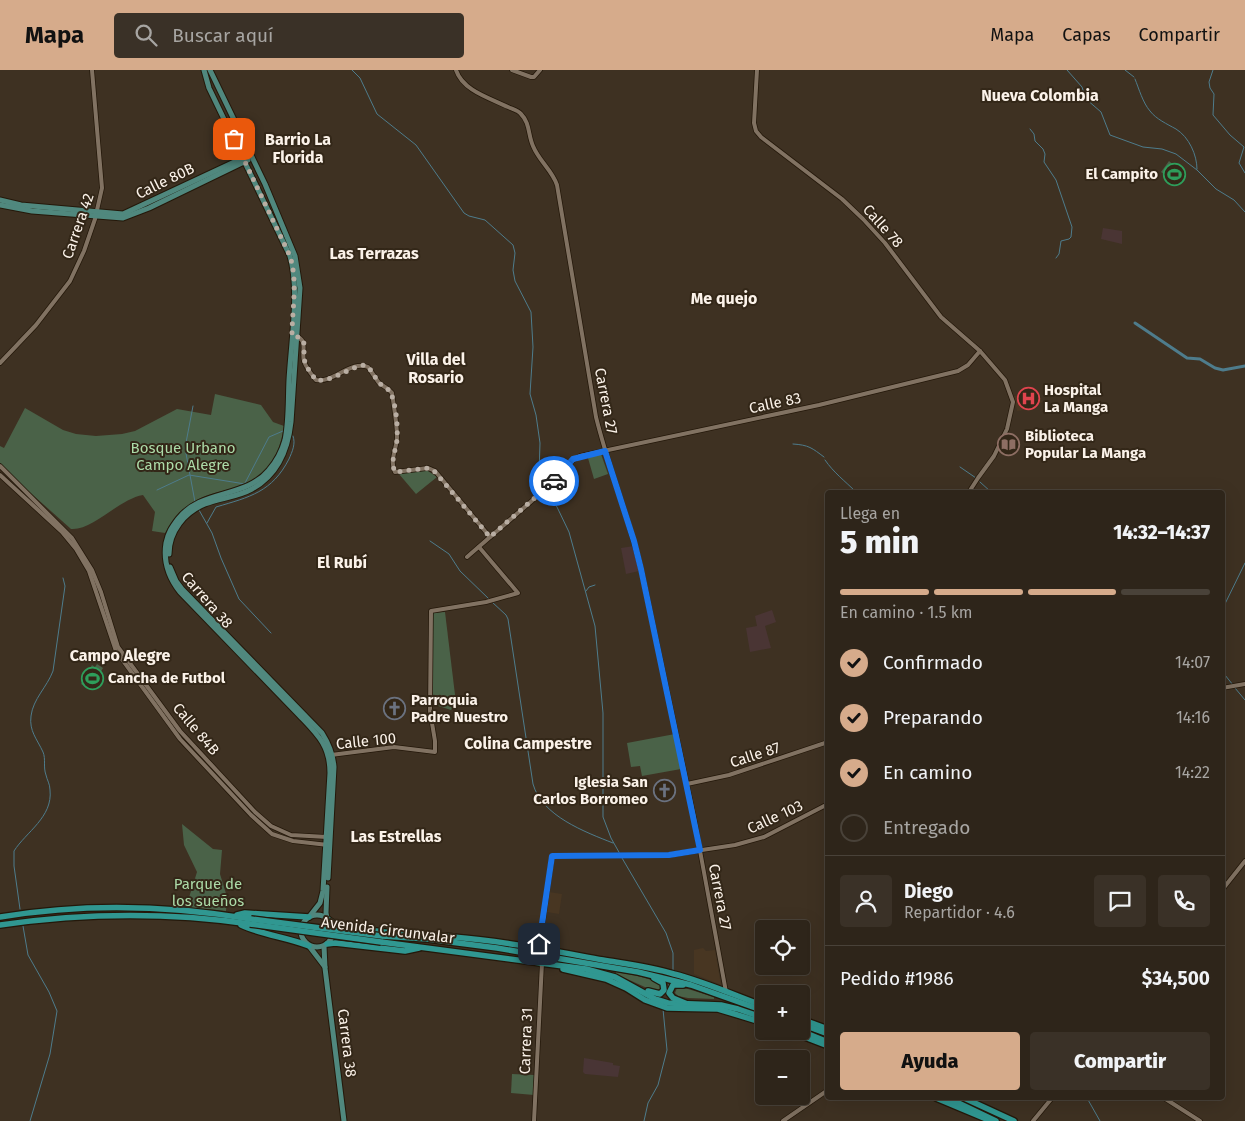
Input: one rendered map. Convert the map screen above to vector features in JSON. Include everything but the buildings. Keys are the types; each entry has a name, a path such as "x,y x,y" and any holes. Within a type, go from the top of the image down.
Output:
{"highway":[{"name":"Avenida Circunvalar","path":"0,916 104,907 187,910 233,919 382,939 422,947 563,965 604,973 636,987 665,1005 721,1005 755,1015"},
{"path":"233,919 245,914 309,917"},
{"name":"Avenida Circunvalar","path":"0,925 71,916 111,915 233,919"},
{"path":"233,919 250,929 289,938 310,946"},
{"path":"328,919 340,926 396,933 456,937 538,949 671,976 755,1003"},
{"path":"396,933 406,938"},
{"name":"Avenida Circunvalar","path":"382,939 406,938 497,948 671,976 755,1008"},
{"path":"326,945 335,943 404,951 422,947"},
{"path":"542,963 606,979 645,1000 665,1005 718,1009 755,1020"},
{"path":"636,987 657,994 662,992 664,987 662,982 638,972"},
{"path":"687,1004 673,998 670,990 676,984 691,985"},
{"path":"810,1022 825,1028"},
{"path":"810,1027 825,1033"},
{"path":"810,1035 825,1041"},
{"path":"810,1039 825,1045"},
{"path":"941,1100 991,1121"},
{"path":"952,1100 996,1121"},
{"path":"968,1100 1014,1121"}],"main road":[{"name":"Carrera 38","path":"204,70 209,88 245,160 293,266 294,337 290,431 280,462 272,474 254,488 205,504 184,518 172,534 169,557 172,573 182,589 322,733 334,767 328,837 326,912 328,919"},
{"name":"Carrera 38","path":"210,70 278,213 296,256 300,288 286,430 277,460 269,471 251,484 212,496 195,504 181,515 171,529 167,539 166,565 173,583 216,634 319,736 331,755"},
{"name":"Calle 80B","path":"0,200 21,205 119,218 128,217 251,157"},
{"name":"Calle 80B","path":"0,205 26,210 96,214"},
{"name":"Carrera 38","path":"309,917 320,904 323,893 328,845"},
{"path":"318,915 328,919 332,924 334,933 326,945 317,948 310,946 303,940 301,932 303,923 309,917 318,915"},
{"name":"Carrera 38","path":"326,945 325,968 344,1121"},
{"name":"Carrera 38","path":"310,946 325,968"}],"street":[{"name":"Carrera 42","path":"0,363 40,319 70,281 84,251 96,214 102,188 92,70"},
{"name":"Carrera 27","path":"456,70 458,75 475,92 520,112 526,120 533,146 539,157 554,175 557,185 592,391 605,451 641,569 687,784 726,992"},
{"path":"512,70 529,77 534,77 540,70"},
{"name":"Calle 78","path":"756,70 754,123 756,131 768,144 842,199 863,219 885,243 941,317 980,351 1006,380 1013,402 1011,415 1000,446 970,490"},
{"path":"294,337 304,344 305,363 316,380 329,379 364,365 370,369 379,383 390,391 396,420 397,440 392,464 395,472 428,468 436,473 490,537 467,557"},
{"name":"Calle 83","path":"490,537 549,486 569,463 580,456 819,405 958,371 968,365 980,351"},
{"name":"Calle 84B","path":"0,466 67,531 81,551 92,570 101,592 118,647 180,731 255,812 271,826 291,835 328,837"},
{"name":"Calle 84B","path":"0,475 62,532 76,549 89,571 116,651 180,739 251,815 272,834 293,841 328,845"},
{"name":"Calle 100","path":"331,755 394,747 435,752 436,741 430,711 431,611 491,601 518,593 479,547"},
{"path":"1225,688 1245,684"},
{"name":"Calle 87","path":"687,784 729,775 825,743"},
{"path":"179,746 188,748"},
{"name":"Calle 103","path":"538,949 552,856 669,855 735,845 764,837 825,806"},
{"path":"1225,886 1245,862"},
{"name":"Carrera 31","path":"534,1121 542,963"},
{"path":"783,1121 825,1092"},
{"path":"1033,1121 1050,1100"},
{"path":"1167,1100 1200,1121"}],"shaded area":[{"path":"1103,228 1122,231 1122,244 1101,239"},
{"name":"Hospital La Manga","path":"1037,389 1042,402 1017,411 1014,396 1028,394"},
{"path":"634,546 639,571 626,574 621,548"},
{"path":"772,610 776,622 765,626 771,648 750,652 746,628 757,626 755,616"},
{"path":"549,892 562,894 559,914 547,912"},
{"path":"703,948 706,951 715,950 721,985 694,974 694,950"},
{"path":"584,1058 620,1066 618,1077 585,1074 583,1072"}],"green space":[{"name":"El Campito","path":"1169,161 1186,176 1178,185 1161,172"},
{"name":"Bosque Urbano Campo Alegre","path":"215,394 261,405 273,422 284,426 282,438 274,459 261,474 242,485 201,498 187,506 178,514 165,533 152,531 155,512 143,495 125,502 88,525 71,529 6,471 0,463 0,446 4,448 25,408 63,430 76,434 96,436 135,431 177,409 211,415"},
{"path":"601,454 608,474 594,479 588,458"},
{"path":"425,469 437,477 416,494 399,472"},
{"path":"445,612 456,703 451,710 432,704 433,613"},
{"name":"Cancha de Futbol","path":"97,664 103,668 91,690 81,684 92,665 95,667"},
{"path":"675,734 681,769 642,776 640,766 631,767 627,743"},
{"name":"Parque de los sueños","path":"182,824 213,849 222,850 220,874 227,897 226,911 186,907 197,872 184,845"},
{"path":"616,972 639,976 660,985 661,988 657,990 647,988 616,974"},
{"path":"677,988 688,989 714,997 714,999 678,996 675,993"},
{"path":"512,1074 534,1075 534,1095 511,1093"}],"waterway":[{"path":"352,70 360,78 377,114 416,145 464,213 485,220 513,245 515,253 513,270 515,281 531,312 533,347 530,394 536,415 540,443 539,474 541,483 557,507 569,532 595,626 603,713 603,817 620,854"},
{"path":"1067,70 1082,87 1086,99 1101,112 1110,135 1143,147 1162,149 1176,154 1197,170 1216,189 1234,200 1245,212"},
{"path":"1125,70 1134,77"},
{"path":"1213,70 1209,82 1214,94 1213,115 1230,135 1244,147 1239,163 1245,173"},
{"path":"1135,79 1143,100 1152,114 1181,132 1188,141 1194,152 1197,169"},
{"path":"1030,129 1034,134 1035,141 1043,149 1045,154 1044,162 1056,180 1072,227 1071,237 1061,241 1059,254 1056,258"},
{"path":"1135,323 1187,358 1200,359 1215,368 1223,370 1245,366"},
{"path":"193,406 185,448 195,502"},
{"path":"245,483 269,437 283,431"},
{"path":"207,523 216,507 259,492 275,479 289,459 294,445 293,436"},
{"path":"793,444 803,445 824,457"},
{"path":"825,460 854,490"},
{"path":"960,467 976,478"},
{"path":"157,490 189,475 245,484"},
{"path":"980,482 989,490"},
{"path":"199,510 212,533 239,599 271,633"},
{"path":"430,541 449,554 460,571 489,599"},
{"path":"1225,604 1245,563"},
{"path":"20,909 14,866 14,851 38,824 50,800 50,788 45,772 44,755 32,731 31,716 34,704 53,671 65,586 63,578"},
{"path":"586,591 589,587 595,585"},
{"path":"492,602 508,619 533,784 538,795 555,814 578,828 613,843"},
{"path":"1225,675 1233,685"},
{"path":"1235,688 1245,700"},
{"path":"622,858 666,933 673,953 673,971"},
{"path":"23,926 28,955 49,992 57,1011 50,1054 30,1121"},
{"path":"667,990 670,982"},
{"path":"644,1121 648,1103 658,1085 667,1050 663,1009"},
{"path":"1088,1100 1100,1121"}],"way so far":[{"path":"234,139 290,256 294,276 292,336 303,341 305,363 316,380 329,379 362,365 368,366 380,385 392,393 397,440 392,464 395,472 418,468 428,468 435,472 490,537 554,481"}],"place":[{"name":"El Campito","path":"1174,174"},
{"name":"Hospital La Manga","path":"1028,399"},
{"name":"Biblioteca Popular La Manga","path":"1009,445"},
{"name":"Cancha de Futbol","path":"92,678"},
{"name":"Parroquia Padre Nuestro","path":"395,709"},
{"name":"Iglesia San Carlos Borromeo","path":"664,791"}],"district":[{"name":"Nueva Colombia","path":"1040,95"},
{"name":"Barrio La Florida","path":"298,148"},
{"name":"Las Terrazas","path":"374,253"},
{"name":"Me quejo","path":"724,298"},
{"name":"Villa del Rosario","path":"436,368"},
{"name":"El Rubí","path":"342,562"},
{"name":"Campo Alegre","path":"120,655"},
{"name":"Colina Campestre","path":"528,743"},
{"name":"Las Estrellas","path":"396,836"}],"route":[{"path":"539,944 552,856 669,855 700,850 641,569 605,451 573,459 554,481"}]}
